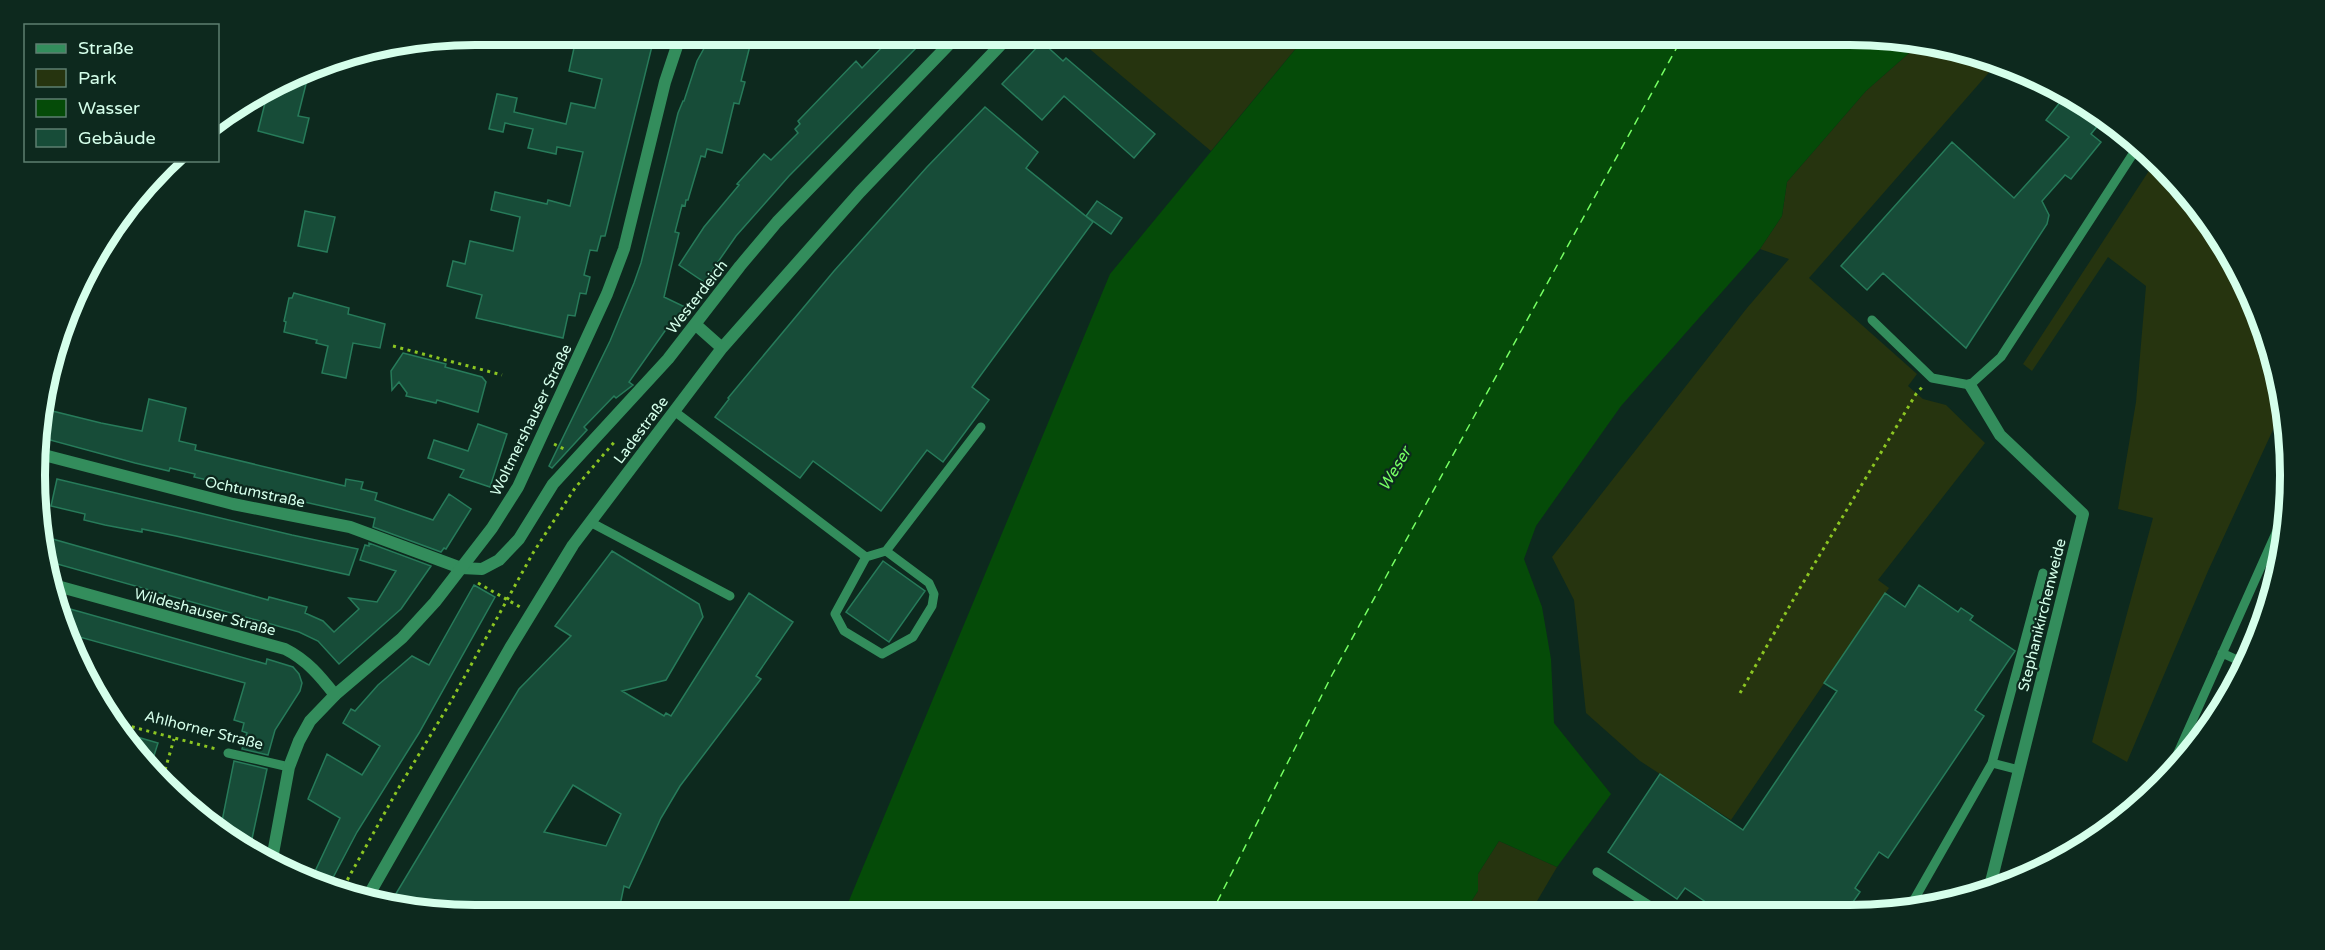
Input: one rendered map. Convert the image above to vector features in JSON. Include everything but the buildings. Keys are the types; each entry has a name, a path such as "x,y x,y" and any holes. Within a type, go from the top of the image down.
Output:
{"street":[{"name":"Woltmershauser Straße","path":"273,854 289,767 296,747 310,721 335,695 402,639 435,602 492,528 518,487 607,294 624,249 665,82 677,45"},
{"name":"Westerdeich","path":"461,568 482,569 499,560 519,539 553,484 668,359 740,266 785,213 948,45"},
{"name":"Ladestraße","path":"371,892 510,648 573,545 590,522 722,348 860,192 1000,45"},
{"path":"695,324 722,348"},
{"name":"Stephanikirchenweide","path":"1970,385 2000,435 2083,514 1991,881"},
{"name":"Ochtumstraße","path":"46,455 233,504 350,528 461,568"},
{"name":"Wildeshauser Straße","path":"60,587 285,649 300,656 312,667 335,695"}],"lane":[{"path":"1872,320 1932,378 1970,385 2001,357 2134,152"},
{"path":"674,411 866,557"},
{"path":"886,551 929,583 933,594 932,606 913,637 882,654 844,632 836,614 866,557 886,551 981,427"},
{"path":"590,522 730,596"},
{"path":"2178,753 2276,534"},
{"path":"1914,900 1992,763 2043,573"},
{"path":"2223,653 2238,660"},
{"name":"Ahlhorner Straße","path":"228,753 289,767"},
{"path":"1992,763 2019,770"},
{"path":"1597,872 1649,905"}],"path":[{"path":"393,346 502,375"},
{"path":"1740,693 1916,394 1932,378"},
{"path":"345,884 533,553 575,488 616,439"},
{"path":"559,447 568,451"},
{"path":"484,586 518,606"},
{"name":"Ahlhorner Straße","path":"125,725 228,753"},
{"path":"164,772 174,738"}],"green space":[{"path":"1085,45 1299,45 1211,151"},
{"path":"1913,50 1934,53 1992,69 1809,278 1917,374 1908,386 1923,399 1946,405 1985,443 1878,580 1889,588 1731,820 1640,761 1586,713 1574,600 1552,557 1747,308 1789,259 1760,249 1782,216 1787,182 1866,91"},
{"path":"2151,168 2191,213 2222,260 2247,310 2265,364 2276,422 2208,571 2127,762 2092,742 2153,518 2118,509 2136,402 2146,286 2108,257 2032,371 2023,364"},
{"path":"1499,841 1557,867 1535,905 1469,905 1478,891 1478,874"}],"water":[{"name":"Weser","path":"1299,45 1850,45 1913,50 1866,91 1787,182 1782,216 1760,249 1621,406 1536,526 1524,559 1542,607 1551,659 1554,723 1611,794 1557,867 1499,841 1478,874 1478,891 1469,905 847,905 1110,274"}],"ferry route":[{"path":"1216,905 1332,675 1680,45"}]}
